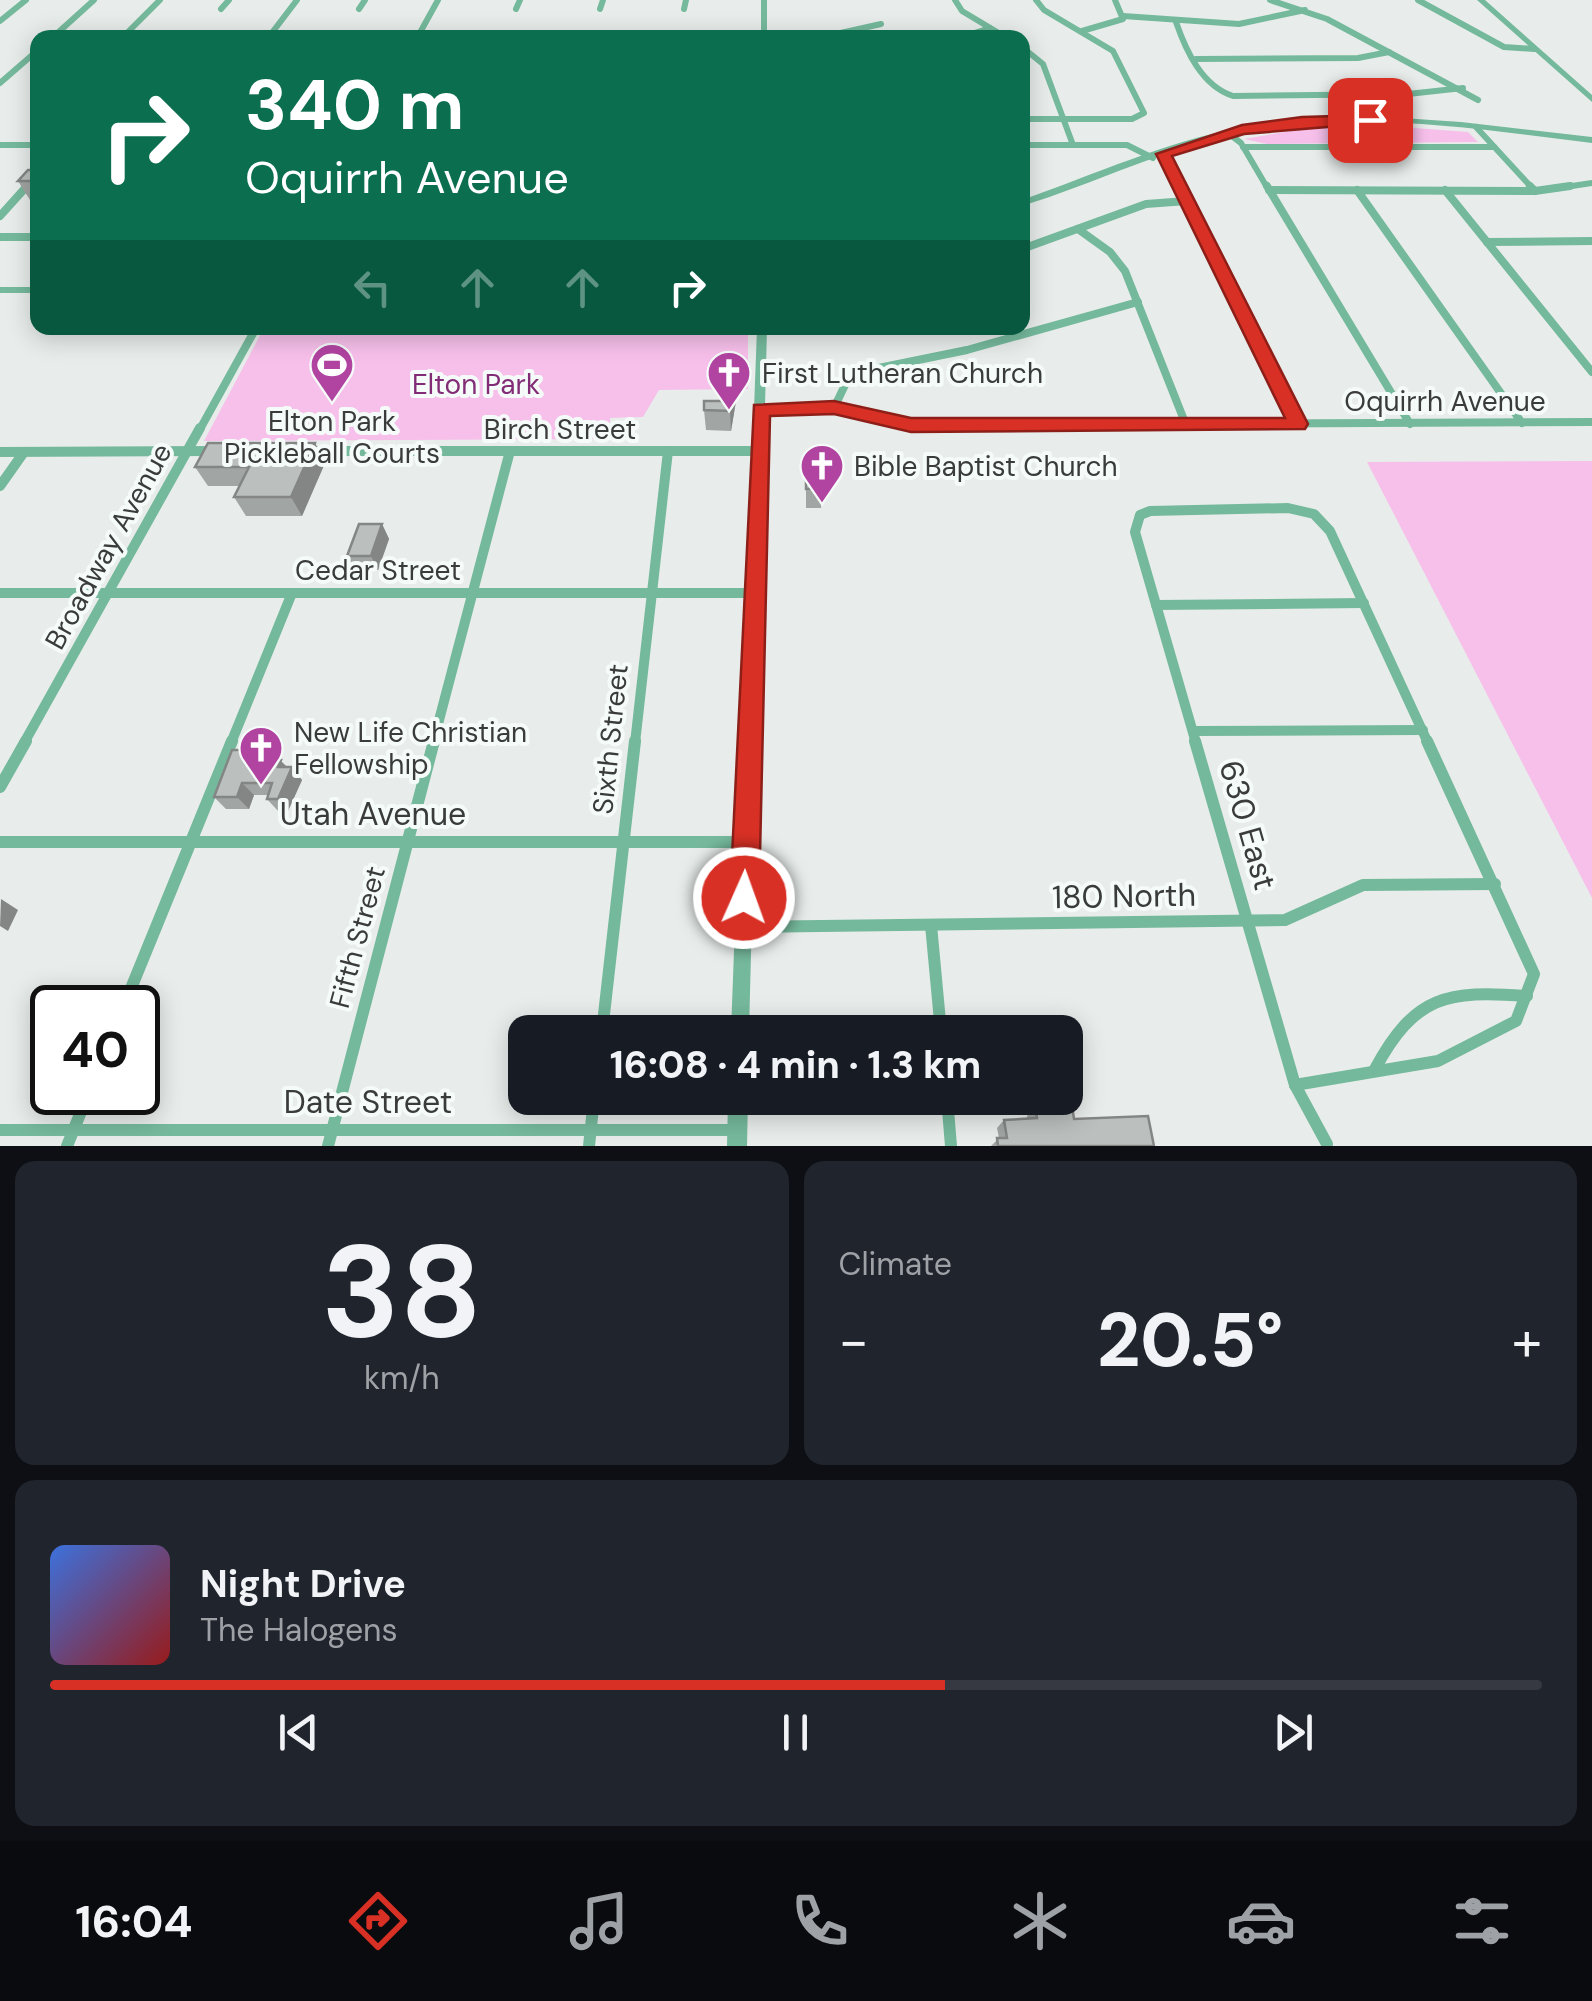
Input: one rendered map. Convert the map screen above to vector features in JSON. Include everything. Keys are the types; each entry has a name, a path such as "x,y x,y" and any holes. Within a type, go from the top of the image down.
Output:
{"street":[{"path":"0,21 26,0"},
{"path":"61,30 94,0"},
{"path":"130,30 160,0"},
{"path":"221,9 229,0"},
{"path":"274,30 297,0"},
{"path":"359,9 365,0"},
{"path":"421,30 438,0"},
{"path":"516,9 520,0"},
{"path":"600,9 603,0"},
{"path":"684,9 686,0"},
{"path":"764,0 764,30"},
{"path":"955,0 962,11 993,30"},
{"path":"1030,119 1132,119 1144,115 1115,54 1048,12 1036,0"},
{"path":"1115,0 1123,16"},
{"path":"1270,0 1305,10 1463,88 1478,100"},
{"path":"1418,0 1504,47 1534,48"},
{"path":"1481,0 1592,99"},
{"path":"1082,31 1123,16 1176,22 1273,21 1305,10"},
{"path":"1176,22 1211,84 1226,94 1256,98 1420,96 1463,88"},
{"path":"854,30 881,24"},
{"path":"984,30 990,28"},
{"path":"1196,59 1358,58 1390,51"},
{"path":"1030,53 1041,61 1074,144"},
{"path":"0,83 30,57"},
{"path":"1352,94 1370,120"},
{"path":"1030,200 1228,133 1302,122 1370,120 1592,140"},
{"path":"1476,127 1535,191"},
{"path":"1228,133 1243,146 1410,424"},
{"path":"1030,144 1127,145 1158,156 1187,201 1298,424"},
{"path":"0,145 30,145"},
{"path":"1243,146 1494,147"},
{"path":"1269,190 1535,191 1592,183"},
{"path":"0,216 30,184"},
{"path":"1357,190 1522,423"},
{"path":"1446,190 1592,372"},
{"path":"1030,246 1146,204 1187,201"},
{"path":"1078,229 1119,262 1186,425"},
{"path":"0,237 30,237"},
{"path":"1487,242 1592,241"},
{"path":"0,290 30,290"},
{"path":"1030,332 1138,302"},
{"name":"Broadway Avenue","path":"0,787 252,335"},
{"path":"741,1015 762,335"},
{"path":"834,408 844,385 859,372 1020,335"},
{"name":"Oquirrh Avenue","path":"761,410 834,408 911,425 1592,422"},
{"path":"0,452 233,451"},
{"name":"Birch Street","path":"286,451 760,451"},
{"name":"Fifth Street","path":"330,1138 510,451"},
{"name":"Sixth Street","path":"604,1015 668,451"},
{"path":"0,486 24,452"},
{"name":"630 East","path":"1327,1144 1295,1086 1135,532 1140,515 1162,509 1270,508 1314,514 1330,530 1364,604"},
{"name":"Cedar Street","path":"0,593 755,592"},
{"path":"132,985 292,593"},
{"path":"1156,605 1364,604 1534,974 1516,1021 1438,1062 1295,1086"},
{"path":"1192,731 1424,730"},
{"name":"Utah Avenue","path":"0,842 746,842"},
{"name":"180 North","path":"744,927 1247,922 1299,918 1344,890 1363,885 1495,884"},
{"path":"931,925 939,1015"},
{"path":"1375,1070 1390,1038 1406,1018 1428,1004 1472,992 1527,996"},
{"path":"67,1146 80,1115"},
{"path":"949,1115 952,1146"},
{"name":"Date Street","path":"0,1130 330,1138 737,1138"}],"green space":[{"path":"1375,125 1468,132 1478,142 1267,144 1244,139 1319,126"},
{"name":"Elton Park","path":"260,335 748,335 748,389 659,390 643,417 610,418 610,439 204,441"},
{"path":"1592,461 1592,898 1367,462"}],"building":[{"path":"28,170 30,170 30,181 18,181"},
{"path":"724,378 735,381 730,411 704,410 704,401 721,401"},
{"path":"208,443 315,443 291,497 234,497 249,467 195,467"},
{"path":"806,480 822,480 822,488 806,489"},
{"path":"359,524 382,524 371,556 347,556"},
{"path":"232,750 270,750 266,760 281,760 278,767 292,767 278,799 267,799 272,783 242,783 237,797 214,797"},
{"path":"1036,1115 1073,1115 1074,1119 1148,1116 1154,1146 998,1146 997,1138 1007,1138 1004,1120 1037,1118"}],"place":[{"name":"Elton Park Pickleball Courts","path":"332,403"},
{"name":"First Lutheran Church","path":"729,411"},
{"name":"Bible Baptist Church","path":"822,504"},
{"name":"New Life Christian Fellowship","path":"261,786"}],"route":[{"path":"744,898 761,410 834,408 911,425 1298,424 1164,154 1210,138 1270,125 1370,120"}]}
